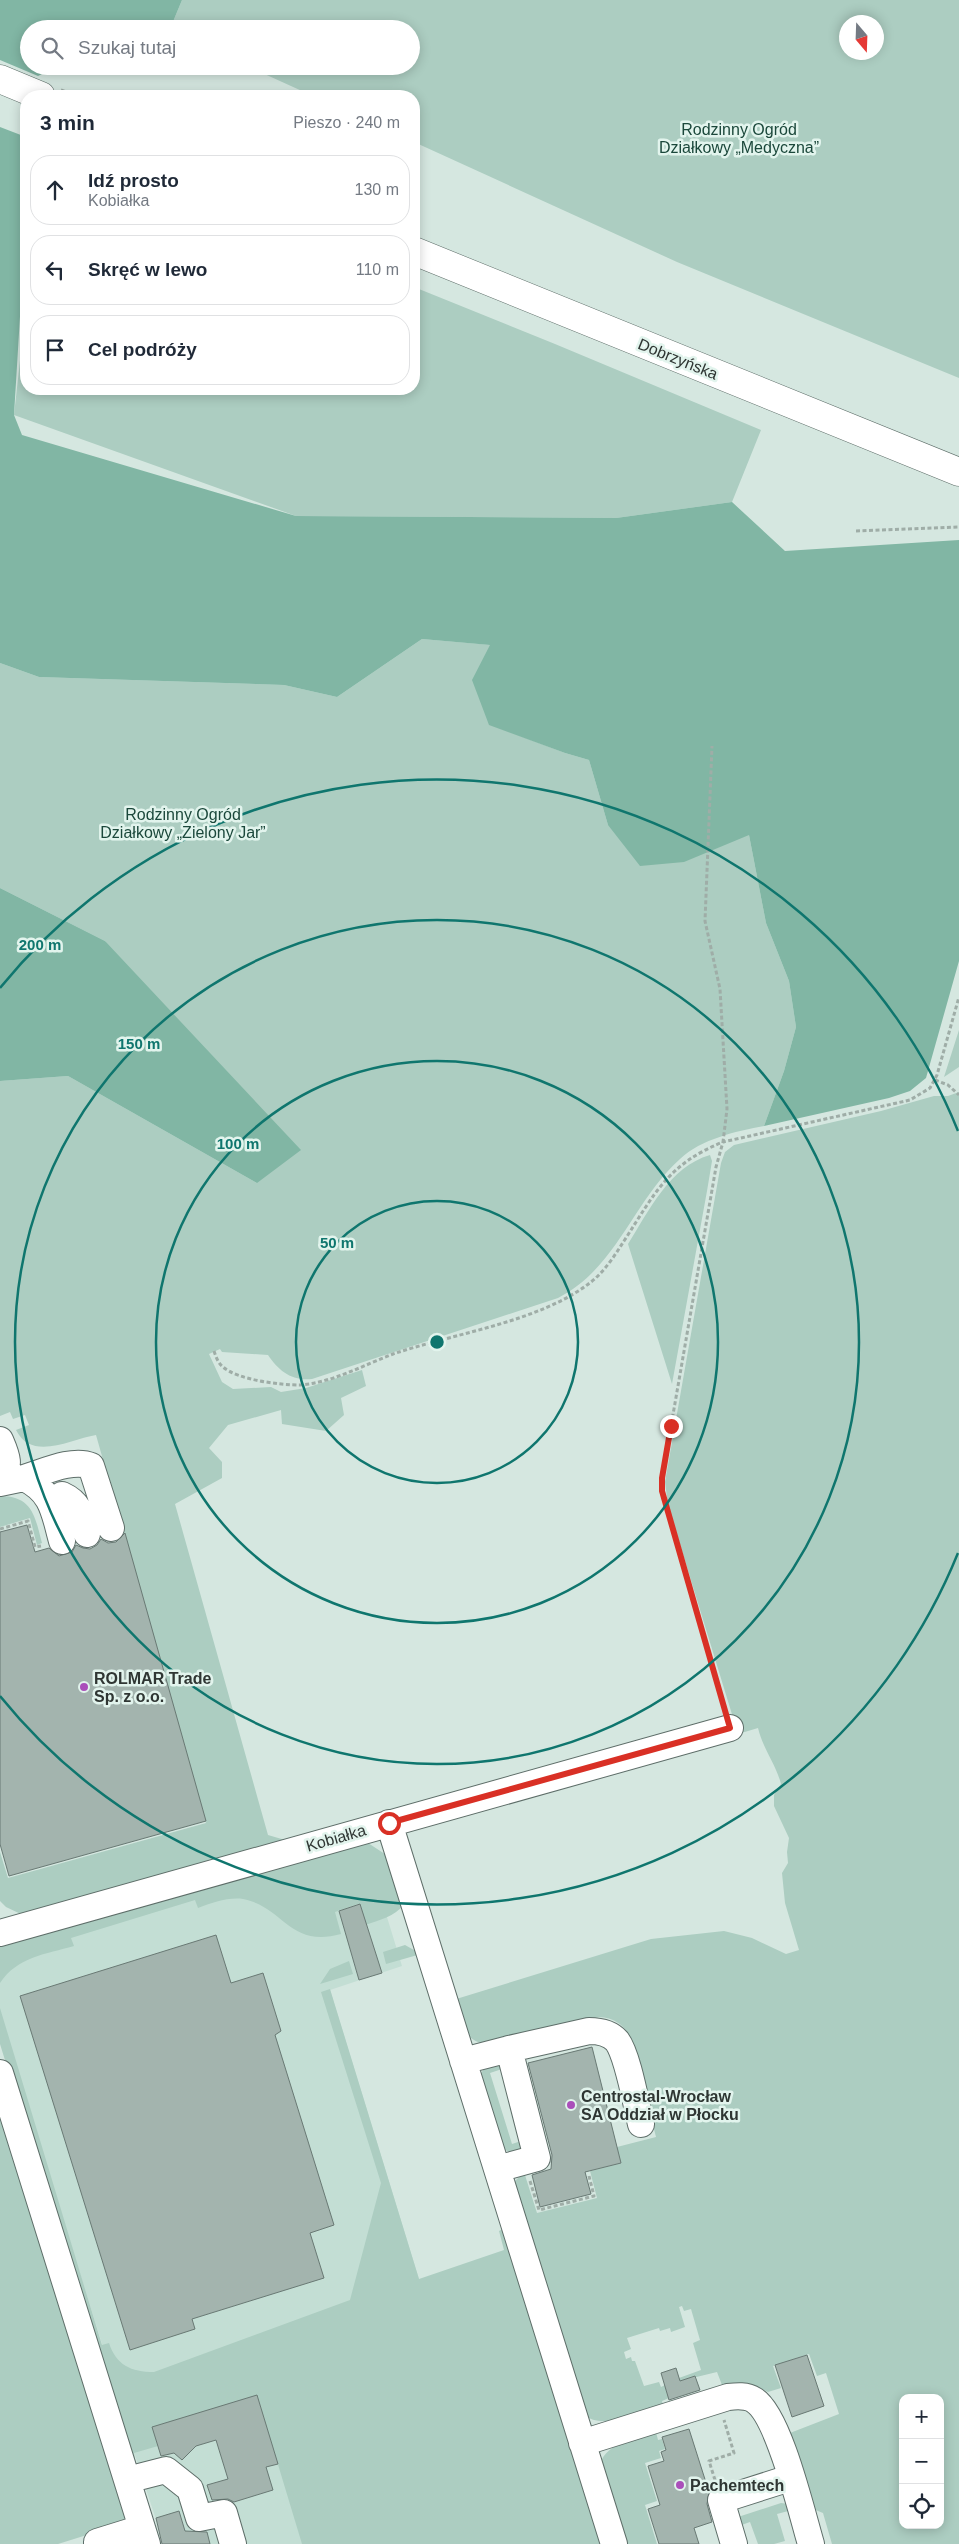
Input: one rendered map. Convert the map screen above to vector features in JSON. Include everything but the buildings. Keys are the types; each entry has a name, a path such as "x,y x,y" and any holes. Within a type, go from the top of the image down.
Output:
{"main road":[{"path":"0,79 42,90"},
{"name":"Dobrzyńska","path":"420,253 954,468"}],"street":[{"path":"0,1440 8,1463 7,1469 11,1481"},
{"path":"11,1481 72,1464 85,1463 91,1466 70,1539"},
{"path":"11,1481 51,1486 75,1502 78,1506 70,1539"},
{"path":"11,1481 45,1491 70,1539"},
{"name":"Kobiałka","path":"0,1933 730,1728"},
{"path":"389,1823 614,2544"},
{"path":"463,2061 599,2030 609,2034 617,2042 623,2053 641,2124"},
{"path":"497,2169 537,2158 509,2049"},
{"path":"0,2072 145,2536 91,2543"},
{"path":"582,2443 718,2400 742,2396 754,2400 764,2409 776,2432 811,2544"},
{"path":"127,2480 166,2470 190,2489 199,2518 224,2513 233,2544"},
{"path":"734,2544 721,2500 790,2478"}],"path":[{"path":"856,531 959,527"},
{"path":"712,746 705,921 720,989 727,1109 723,1142 716,1167 686,1335 662,1478 662,1491 730,1728"},
{"path":"214,1351 221,1366 229,1372 262,1381 300,1385 330,1378 395,1354 541,1310 575,1293 593,1281 611,1261 656,1191 677,1167 700,1152 723,1142 910,1100 930,1088 935,1080 959,998"},
{"path":"935,1080 948,1085 959,1094"},
{"path":"0,1529 28,1521 35,1548 70,1539"},
{"path":"525,2161 539,2210 594,2196 589,2176"},
{"path":"718,2400 734,2452 709,2461 721,2500"}],"shaded area":[{"path":"348,1855 371,1865 402,1966 330,1990 419,2279 116,2389 0,2015 0,1969 14,1949"},
{"path":"264,2381 316,2544 164,2544 125,2425"}],"green space":[{"path":"0,0 182,0 174,20 20,20 20,68 0,60"},
{"name":"Rodzinny Ogród Działkowy „Medyczna”","path":"182,0 959,0 959,378 677,262 420,145 420,90 300,90 267,75 420,75 420,20 174,20"},
{"path":"0,127 20,135 20,316 14,415 22,435 296,516 616,518 732,502 785,551 959,540 959,961 926,1078 910,1091 889,1098 764,1126 784,1071 796,1027 789,981 766,923 749,835 684,862 640,866 608,825 589,760 489,725 472,680 490,645 422,639 337,697 284,685 39,677 0,663"},
{"path":"420,289 761,430 732,502 616,518 296,516 14,415 20,360 20,395 420,395"},
{"name":"Rodzinny Ogród Działkowy „Zielony Jar”","path":"422,639 491,645 489,724 565,753 589,760 608,825 749,835 766,923 789,981 796,1027 784,1071 764,1126 731,1133 709,1141 698,1146 680,1159 649,1194 624,1233 595,1270 578,1285 558,1298 312,1379 292,1377 286,1374 268,1355 222,1352 220,1349 209,1354 222,1382 233,1389 271,1387 281,1392 306,1388 362,1370 366,1386 341,1398 344,1415 326,1431 282,1424 281,1410 228,1425 209,1448 222,1462 222,1478 175,1504 268,1835 285,1840 25,1916 6,1907 0,1901 0,1852 8,1878 206,1823 96,1435 64,1444 42,1447 32,1445 23,1440 16,1430 29,1425 25,1415 13,1419 10,1412 0,1416 0,1081 68,1076 257,1183 105,941 0,888 0,663 39,677 284,685 337,697"},
{"path":"0,888 105,941 301,1150 257,1183 68,1076 0,1081"},
{"path":"959,1030 959,1067 944,1077"},
{"path":"959,1092 959,2544 832,2544 823,2513 813,2509 790,2433 839,2414 826,2373 817,2376 809,2354 773,2366 781,2388 768,2392 758,2387 722,2385 717,2372 680,2381 679,2378 701,2370 693,2343 700,2340 691,2309 684,2311 682,2306 679,2307 685,2327 671,2332 670,2328 660,2331 659,2328 627,2338 631,2349 624,2352 626,2359 631,2357 632,2361 635,2361 644,2386 659,2382 661,2387 665,2385 669,2398 662,2401 663,2405 612,2420 602,2421 584,2415 514,2182 524,2172 537,2213 597,2198 590,2171 621,2163 617,2147 656,2137 633,2045 621,2025 611,2019 599,2017 485,2044 477,2042 463,2028 453,2000 651,1939 724,1931 752,1938 786,1954 799,1950 785,1903 782,1873 788,1863 789,1838 774,1806 774,1795 781,1784 758,1728 738,1734 668,1505 665,1482 721,1163 725,1152 734,1145 881,1111 934,1096 948,1096"},
{"path":"710,1155 712,1161 672,1384 628,1244 652,1205 672,1180 683,1169"},
{"path":"0,1496 11,1497 26,1504 34,1517 42,1543 37,1545 30,1518 0,1527"},
{"path":"368,1843 391,1858 404,1904 396,1912 381,1920 365,1925 358,1904 335,1912 341,1934 324,1937 310,1936 288,1925 257,1903 237,1899 214,1902 198,1908 195,1900 71,1938 74,1946 43,1954 24,1962 7,1974 0,1983 0,1942"},
{"path":"405,1945 421,1954 386,1964 383,1952"},
{"path":"349,1961 353,1974 320,1984 330,1969"},
{"path":"330,1989 419,2279 504,2250 499,2231 503,2229 606,2544 302,2544 257,2395 158,2446 134,2453 136,2464 128,2458 0,2044 0,2008 102,2345 109,2343 116,2357 126,2366 138,2371 154,2372 350,2300 381,2183 321,1992"},
{"path":"499,2065 502,2069 490,2073 512,2144 524,2140 522,2149 509,2152 502,2148 480,2075 485,2067"},
{"path":"0,2092 129,2515 122,2524 58,2544 0,2544"},
{"path":"656,2432 658,2440 662,2439 665,2449 659,2451 661,2458 645,2463 657,2501 645,2505 657,2544 621,2544 600,2464 609,2451 623,2442"},
{"path":"781,2503 789,2504 792,2510 777,2514 785,2541 774,2544 758,2544 750,2522 736,2527 738,2517"}],"place":[{"name":"ROLMAR Trade Sp. z o.o.","path":"84,1687"},
{"name":"Centrostal-Wrocław SA Oddział w Płocku","path":"571,2105"},
{"name":"Pachemtech","path":"680,2485"}],"route":[{"path":"389,1823 730,1728 667,1514 662,1491 662,1478 671,1426"}]}
